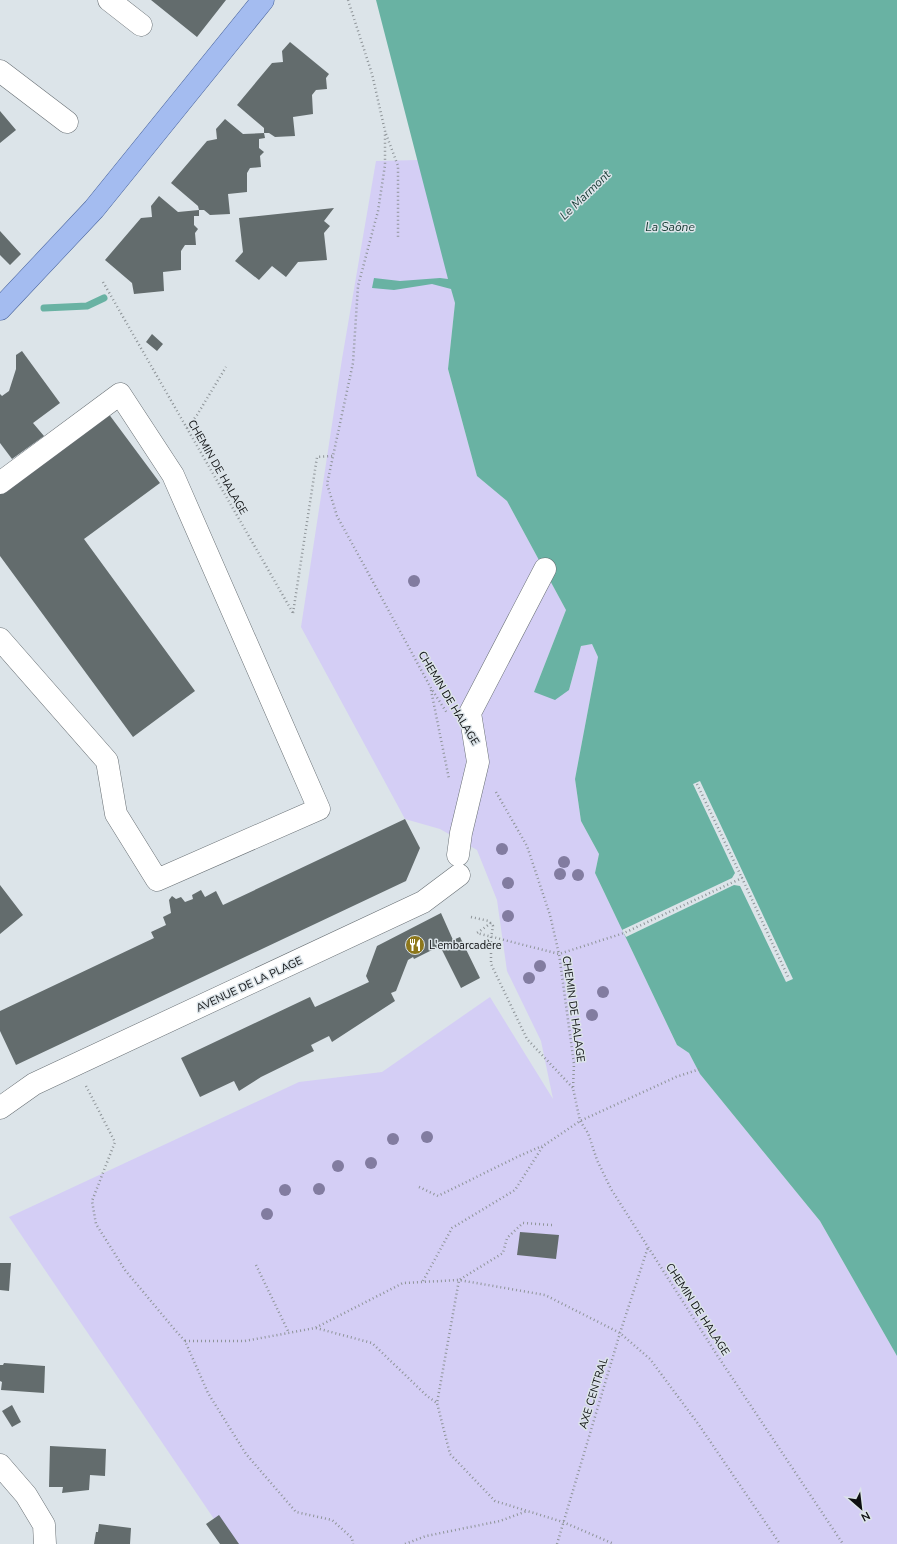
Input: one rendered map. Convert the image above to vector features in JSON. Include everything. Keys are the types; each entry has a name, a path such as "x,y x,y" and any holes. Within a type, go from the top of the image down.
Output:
{"main road":[{"path":"0,309 94,209 264,0"}],"street":[{"path":"109,0 141,25"},
{"path":"0,71 67,122"},
{"path":"0,483 120,394 173,475 319,809 157,880 116,814 106,761 0,639"},
{"path":"478,762 470,713 545,569"},
{"name":"AVENUE DE LA PLAGE","path":"0,1108 34,1084 423,902 458,865 461,833 478,762"},
{"name":"AVENUE DE LA PLAGE","path":"0,1088 34,1084"},
{"path":"0,1465 26,1495 44,1525 45,1544"}],"path":[{"name":"CHEMIN DE HALAGE","path":"348,0 372,74 385,132 385,166 378,211 358,286 353,362 327,484 337,516 431,688 450,718"},
{"path":"385,132 398,166 398,239"},
{"name":"CHEMIN DE HALAGE","path":"104,282 293,613 317,457 333,456"},
{"path":"187,428 197,415 226,367"},
{"path":"431,688 450,782"},
{"name":"CHEMIN DE HALAGE","path":"478,762 528,846 550,915 559,954 574,1064 573,1088 580,1121 588,1133 597,1160 611,1188 648,1247 717,1355 842,1544"},
{"path":"697,784 789,979"},
{"path":"491,923 477,933 491,938 559,954 624,933 742,878"},
{"path":"470,917 489,921 493,926 491,938 491,964 527,1039 573,1088"},
{"path":"75,1066 115,1142 92,1200 96,1224 125,1270 185,1341 208,1393 246,1454 296,1512 332,1520 352,1538 353,1544"},
{"path":"419,1187 438,1196 517,1157 543,1146 580,1121 676,1077 700,1069"},
{"path":"422,1282 452,1228 515,1190 543,1146"},
{"path":"552,1225 523,1223 507,1238 503,1253 459,1280 437,1403 450,1454 495,1501 563,1522 614,1544"},
{"name":"AXE CENTRAL","path":"557,1544 620,1333 648,1247"},
{"path":"256,1265 289,1333"},
{"path":"185,1341 245,1341 315,1328 403,1283 459,1280 545,1295 620,1333 650,1360 698,1425 780,1544"},
{"path":"315,1328 372,1343 427,1396 437,1403"},
{"path":"405,1544 426,1536 500,1521 527,1510"}],"shaded area":[{"path":"418,160 455,303 448,369 477,476 507,501 566,610 534,692 569,690 581,646 592,644 598,657 575,779 581,821 599,854 595,873 677,1045 689,1053 700,1074 820,1221 897,1356 897,1544 231,1544 9,1217 299,1082 382,1072 490,997 553,1099 541,1041 507,971 497,900 477,850 440,829 405,819 301,627 342,359 376,161"}],"water":[{"name":"La Saône","path":"376,0 897,0 897,1356 820,1221 700,1074 689,1053 677,1045 595,873 599,854 581,821 575,779 598,657 592,644 581,646 569,690 555,700 534,692 566,610 507,501 477,476 448,369 455,303 451,289 432,284 394,290 372,288 374,278 400,281 440,278 448,279"}],"pier":[{"path":"700,781 793,979 786,982 740,886 734,885 626,937 622,930 732,878 735,873 693,784"}],"building":[{"path":"151,0 226,0 197,37"},
{"path":"290,42 329,74 326,78 327,89 316,90 312,95 313,114 293,117 295,136 275,137 269,133 264,133 264,128 237,105 272,63 283,62 282,51"},
{"path":"0,111 16,130 0,143"},
{"path":"225,119 243,134 264,133 265,138 259,139 259,148 264,152 260,156 261,167 250,168 247,173 247,192 228,194 230,214 210,215 204,210 199,210 198,206 171,183 207,141 217,139 216,129"},
{"path":"159,196 178,212 199,210 199,216 194,216 194,225 198,229 195,233 196,245 185,245 181,251 181,270 163,272 164,291 134,294 132,283 105,260 141,218 152,217 151,206"},
{"path":"334,208 324,221 330,226 324,233 327,260 298,262 286,277 272,266 259,280 235,261 243,252 239,218"},
{"path":"0,231 21,254 10,265 0,255"},
{"path":"152,334 163,344 157,351 146,342"},
{"path":"22,351 60,403 33,423 44,436 12,459 0,443 0,394 2,396 9,391 16,369 16,355"},
{"path":"108,413 160,483 84,539 195,691 133,737 0,556 0,493"},
{"path":"405,819 420,848 406,881 16,1065 0,1031 0,1011 154,938 151,932 166,925 163,917 171,913 169,900 172,896 176,899 181,897 185,902 193,899 192,895 201,890 205,897 216,891 223,905"},
{"path":"0,885 23,915 0,934"},
{"path":"441,913 453,940 460,937 480,978 461,988 440,946 414,959 413,957 408,960 396,991 391,993 395,1001 332,1042 329,1036 311,1045 314,1051 261,1077 239,1091 234,1081 200,1097 181,1058 310,997 315,1007 369,982 366,976 377,946"},
{"path":"520,1232 559,1235 556,1259 517,1255"},
{"path":"0,1263 11,1263 9,1291 0,1290"},
{"path":"4,1363 45,1366 44,1393 1,1390 2,1382 0,1381 0,1365 3,1365"},
{"path":"12,1405 21,1422 12,1427 2,1411"},
{"path":"50,1446 106,1449 105,1476 90,1475 89,1490 62,1493 63,1487 49,1487"},
{"path":"219,1515 239,1544 220,1544 206,1524"},
{"path":"99,1524 131,1528 130,1544 94,1544"}],"waterway":[{"name":"Le Marmont","path":"44,308 87,306 104,298"}],"place":[{"name":"L'embarcadère","path":"415,945"}]}
